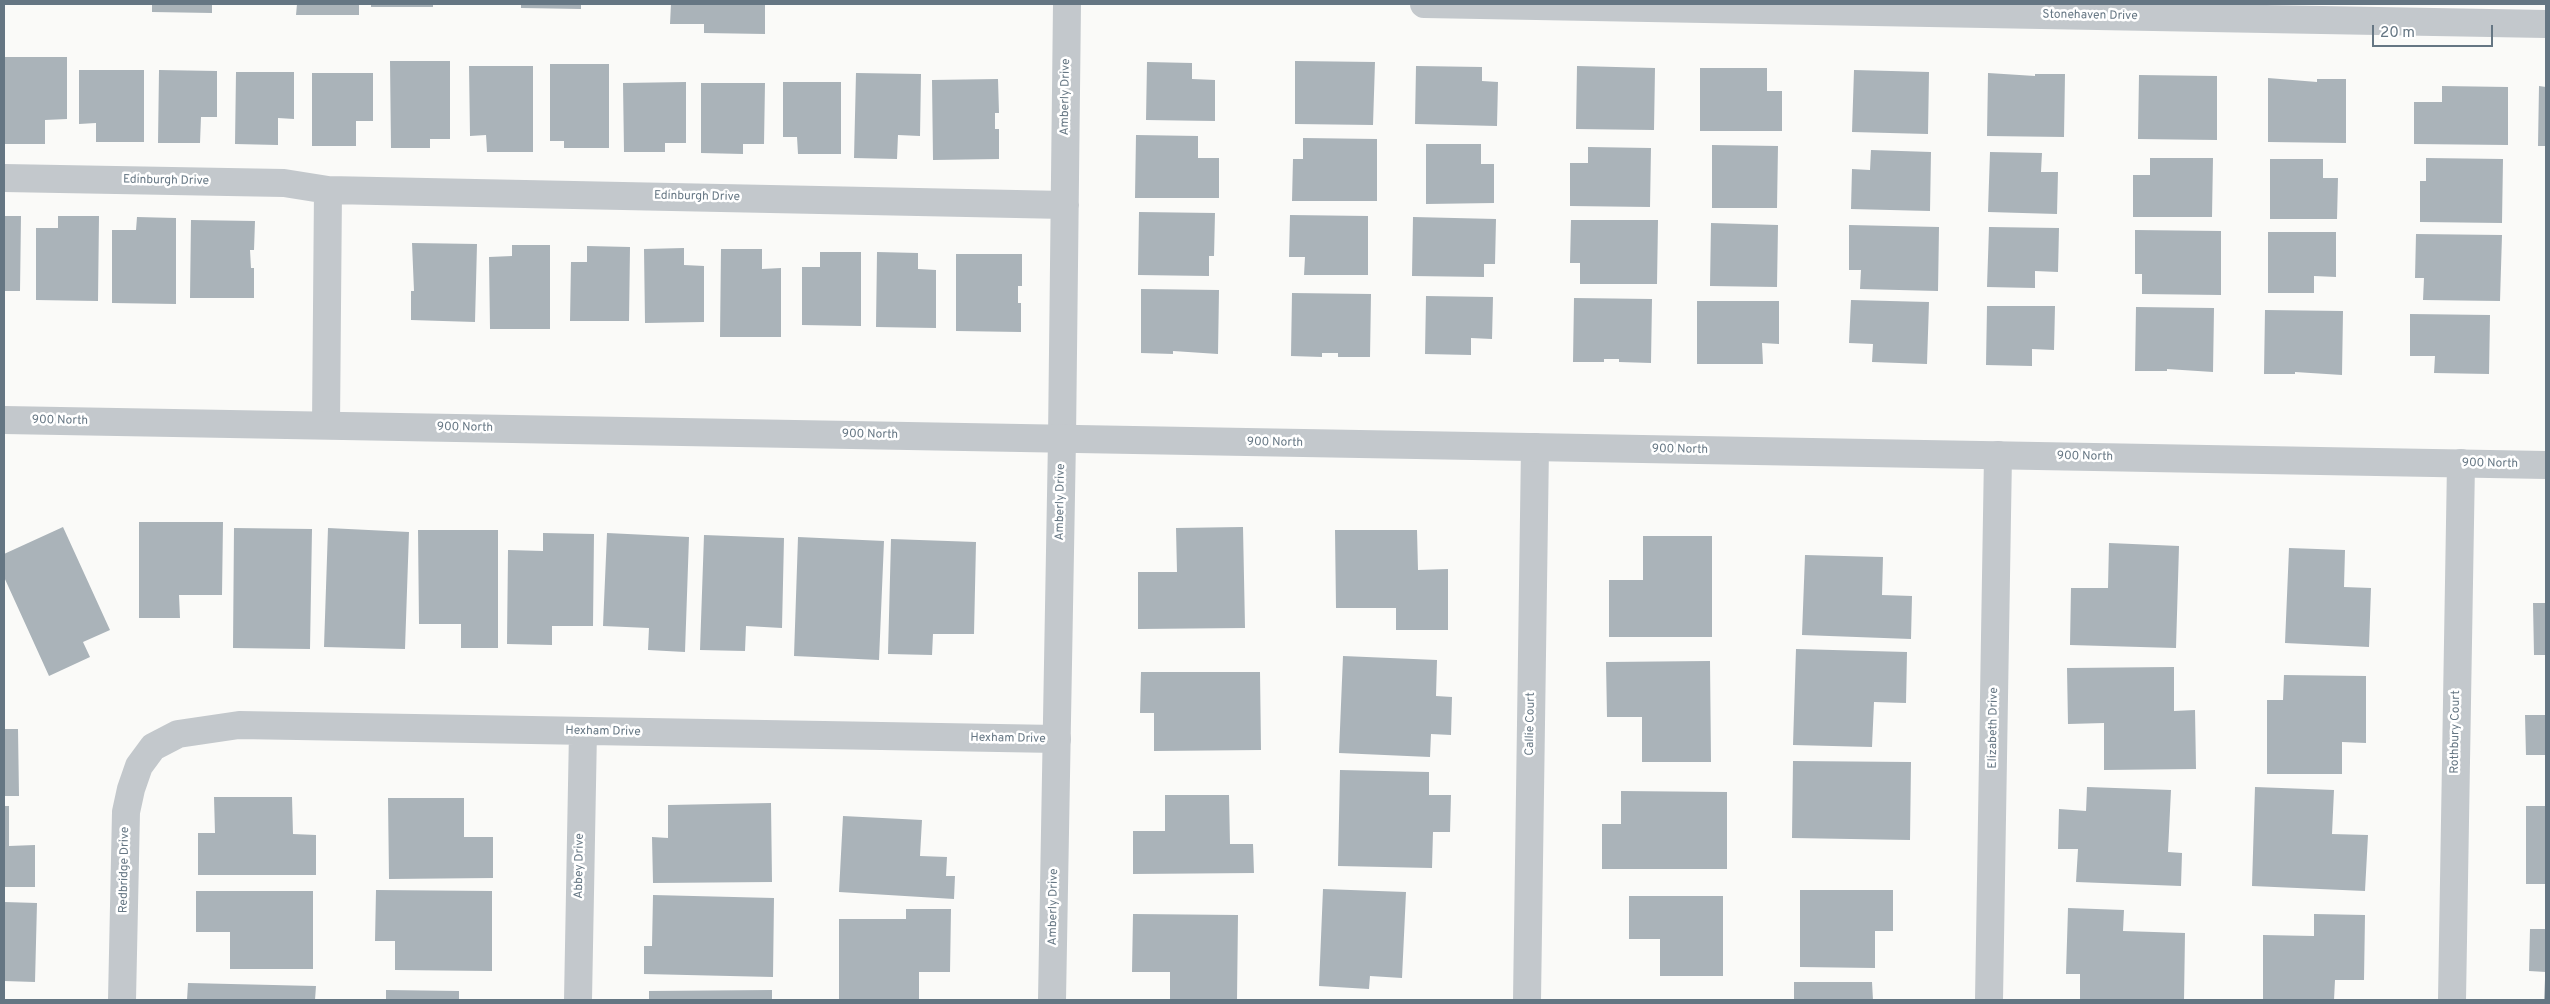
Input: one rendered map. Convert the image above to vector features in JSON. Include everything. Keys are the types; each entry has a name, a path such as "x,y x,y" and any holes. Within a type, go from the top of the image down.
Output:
{"street":[{"name":"Amberly Drive","path":"1052,1000 1062,439 1067,4"},
{"name":"Stonehaven Drive","path":"1424,4 2546,24"},
{"name":"Edinburgh Drive","path":"4,178 284,183 328,190 1065,205"},
{"path":"326,425 328,190"},
{"name":"900 North","path":"4,420 2546,465"},
{"name":"Callie Court","path":"1527,1000 1535,447"},
{"name":"Elizabeth Drive","path":"1989,1000 1998,455"},
{"name":"Rothbury Court","path":"2452,1000 2461,463"},
{"name":"Hexham Drive","path":"153,747 178,734 238,724 1057,740"},
{"name":"Abbey Drive","path":"578,1000 583,731"},
{"name":"Redbridge Drive","path":"122,1000 126,812 139,766 153,747"}],"building":[{"path":"152,4 212,4 212,13 152,12"},
{"path":"297,4 359,4 359,15 296,15"},
{"path":"371,4 433,4 433,7 371,7"},
{"path":"521,4 581,4 581,9 521,8"},
{"path":"671,4 765,4 765,34 704,33 704,24 670,24"},
{"path":"4,57 67,57 67,119 45,120 45,144 4,144"},
{"path":"390,61 450,61 450,139 430,139 430,148 391,148"},
{"path":"1295,61 1375,62 1373,125 1295,124"},
{"path":"1147,62 1192,63 1192,79 1215,80 1215,121 1146,120"},
{"path":"550,64 609,64 609,148 564,148 564,141 550,141"},
{"path":"469,66 533,66 533,152 487,152 486,135 470,136"},
{"path":"1416,66 1482,67 1482,81 1498,82 1497,126 1415,124"},
{"path":"1577,66 1655,68 1654,130 1576,129"},
{"path":"1700,68 1767,68 1767,91 1782,91 1782,131 1700,131"},
{"path":"79,70 144,70 144,142 96,142 96,123 79,124"},
{"path":"159,70 217,71 217,117 201,117 200,143 158,143"},
{"path":"1854,70 1929,72 1928,134 1852,132"},
{"path":"236,72 294,72 294,119 278,118 278,145 235,144"},
{"path":"312,73 373,73 373,121 356,121 356,146 312,146"},
{"path":"856,73 921,74 920,136 898,135 897,159 854,158"},
{"path":"1988,73 2035,76 2035,74 2065,74 2064,137 1987,136"},
{"path":"2139,75 2217,76 2217,140 2138,139"},
{"path":"2268,78 2317,82 2317,79 2346,79 2346,143 2268,142"},
{"path":"998,79 999,113 995,113 995,129 999,129 999,159 933,160 932,80"},
{"path":"686,82 686,143 665,143 665,152 624,152 623,83"},
{"path":"783,82 841,82 841,154 798,154 797,137 783,137"},
{"path":"701,83 765,83 764,144 743,144 743,154 701,153"},
{"path":"2442,86 2508,87 2508,145 2414,144 2414,102 2442,102"},
{"path":"2539,86 2546,87 2546,146 2538,146"},
{"path":"1136,135 1198,136 1198,158 1219,158 1219,198 1135,198"},
{"path":"1303,138 1377,139 1377,201 1292,201 1293,159 1303,159"},
{"path":"1426,144 1481,144 1481,164 1494,164 1494,203 1426,204"},
{"path":"1712,145 1778,146 1777,208 1712,208"},
{"path":"1588,147 1651,148 1650,207 1570,206 1570,163 1588,163"},
{"path":"1871,150 1931,152 1930,211 1851,209 1852,169 1870,170"},
{"path":"1990,152 2042,153 2041,172 2058,172 2057,214 1988,212"},
{"path":"2150,158 2213,158 2212,217 2133,217 2133,175 2150,175"},
{"path":"2426,158 2503,159 2502,223 2420,222 2420,181 2426,181"},
{"path":"2270,159 2323,159 2323,178 2338,178 2337,219 2270,219"},
{"path":"1139,212 1215,213 1214,256 1209,256 1209,276 1138,275"},
{"path":"1290,215 1368,216 1368,275 1304,275 1305,257 1289,257"},
{"path":"4,216 21,216 20,291 4,291"},
{"path":"58,216 99,216 98,301 36,300 36,228 58,228"},
{"path":"137,217 176,218 176,304 112,303 112,230 136,230"},
{"path":"1413,217 1496,219 1495,264 1484,264 1484,277 1412,276"},
{"path":"191,220 255,221 254,250 250,250 251,268 254,268 254,298 190,298"},
{"path":"1571,220 1658,220 1657,284 1580,284 1580,263 1570,263"},
{"path":"1711,223 1778,225 1777,287 1710,286"},
{"path":"1849,225 1939,227 1938,291 1860,289 1861,270 1849,270"},
{"path":"1989,227 2059,228 2058,272 2035,271 2035,288 1987,287"},
{"path":"2135,230 2221,231 2221,295 2142,294 2142,274 2135,274"},
{"path":"2268,232 2336,232 2336,277 2314,276 2314,293 2268,293"},
{"path":"2416,234 2502,235 2500,301 2423,300 2424,278 2415,278"},
{"path":"412,243 477,244 475,322 411,320 411,291 414,291"},
{"path":"512,245 550,245 550,329 490,329 489,257 512,256"},
{"path":"587,246 630,247 629,321 570,321 571,262 587,262"},
{"path":"684,248 684,265 704,266 704,322 645,323 644,249"},
{"path":"721,249 762,249 762,269 781,268 781,337 720,337"},
{"path":"820,252 861,252 861,326 802,325 802,267 820,267"},
{"path":"877,252 918,253 918,269 936,270 936,328 876,327"},
{"path":"956,254 1022,254 1022,286 1018,286 1018,303 1021,303 1021,332 956,331"},
{"path":"1141,289 1219,290 1218,354 1173,351 1173,354 1141,353"},
{"path":"1292,293 1371,294 1370,357 1338,357 1338,353 1322,353 1322,357 1291,356"},
{"path":"1426,296 1493,297 1492,339 1471,338 1471,355 1425,354"},
{"path":"1574,298 1652,299 1651,363 1619,362 1619,359 1604,359 1604,362 1573,362"},
{"path":"1851,300 1929,302 1927,364 1872,362 1873,344 1849,343"},
{"path":"1697,301 1779,301 1779,344 1762,343 1763,364 1697,364"},
{"path":"1987,306 2055,306 2054,350 2032,349 2032,366 1986,365"},
{"path":"2136,307 2214,308 2213,372 2167,369 2167,371 2135,371"},
{"path":"2265,310 2343,311 2342,375 2295,372 2295,374 2264,374"},
{"path":"2410,314 2490,315 2489,374 2434,373 2435,356 2410,356"},
{"path":"139,522 223,522 222,595 179,595 180,618 139,618"},
{"path":"63,527 110,630 83,642 90,657 49,676 4,577 4,554"},
{"path":"1243,527 1245,628 1138,629 1138,572 1177,572 1176,528"},
{"path":"234,528 312,529 310,649 233,648"},
{"path":"328,528 409,532 405,649 324,647"},
{"path":"418,530 498,530 498,648 461,648 461,624 419,624"},
{"path":"1335,530 1417,530 1418,570 1448,569 1448,630 1396,630 1396,608 1336,608"},
{"path":"543,533 594,534 593,626 552,626 552,645 507,644 508,550 543,551"},
{"path":"607,533 689,537 685,652 648,650 649,628 603,626"},
{"path":"704,535 784,538 782,628 746,626 745,651 700,650"},
{"path":"1643,536 1712,536 1712,637 1609,637 1609,580 1643,580"},
{"path":"798,537 884,541 879,660 794,656"},
{"path":"891,539 976,542 974,634 933,634 932,655 888,654"},
{"path":"2109,543 2179,546 2176,648 2070,645 2071,588 2108,588"},
{"path":"2289,548 2345,550 2344,587 2371,588 2369,647 2285,643"},
{"path":"1805,555 1883,557 1882,595 1912,596 1911,639 1802,635"},
{"path":"2533,603 2546,603 2546,655 2534,655"},
{"path":"1796,649 1907,652 1906,703 1874,702 1872,747 1793,745"},
{"path":"1343,656 1437,660 1436,696 1452,697 1451,735 1431,734 1430,757 1339,753"},
{"path":"1710,661 1711,762 1642,762 1642,717 1607,717 1606,662"},
{"path":"2174,667 2174,711 2195,710 2196,769 2104,770 2104,723 2068,724 2067,668"},
{"path":"1141,672 1260,672 1261,750 1154,751 1154,713 1140,713"},
{"path":"2284,675 2366,676 2366,743 2342,742 2342,774 2267,774 2267,700 2283,700"},
{"path":"2525,715 2546,715 2546,755 2526,755"},
{"path":"4,729 18,729 19,796 4,796"},
{"path":"1793,761 1911,762 1910,840 1792,838"},
{"path":"1340,770 1429,772 1429,795 1451,795 1450,832 1433,832 1432,868 1338,866"},
{"path":"2087,787 2171,790 2168,852 2182,853 2181,886 2076,882 2078,849 2058,849 2059,809 2086,811"},
{"path":"2255,787 2334,790 2332,834 2368,835 2365,891 2252,886"},
{"path":"1621,791 1727,792 1727,869 1602,869 1602,824 1621,824"},
{"path":"1165,795 1229,795 1230,844 1253,844 1254,873 1133,874 1133,831 1165,831"},
{"path":"214,797 292,797 293,834 316,835 316,875 198,875 198,833 215,833"},
{"path":"388,798 464,798 464,837 493,837 493,878 389,879"},
{"path":"771,803 772,882 653,883 652,837 668,838 668,805"},
{"path":"4,806 9,806 9,846 35,845 35,887 4,887"},
{"path":"2526,806 2546,806 2546,884 2526,884"},
{"path":"843,816 922,820 920,856 947,857 946,876 955,876 954,899 839,892"},
{"path":"1323,889 1406,892 1402,978 1370,976 1369,989 1319,986"},
{"path":"376,890 492,891 492,971 395,970 395,941 375,941"},
{"path":"1800,890 1893,890 1893,931 1875,931 1875,968 1800,967"},
{"path":"196,891 313,891 313,969 230,969 230,932 196,932"},
{"path":"653,895 774,898 773,977 644,974 644,946 652,946"},
{"path":"1629,896 1723,896 1723,976 1660,976 1660,939 1629,939"},
{"path":"4,902 37,903 35,982 4,981"},
{"path":"2068,908 2124,910 2123,931 2185,933 2184,1000 2080,1000 2080,974 2066,974"},
{"path":"906,909 951,909 950,972 919,972 919,1000 839,1000 839,919 906,919"},
{"path":"1133,914 1238,915 1237,1000 1170,1000 1170,972 1132,972"},
{"path":"2314,914 2365,915 2364,980 2335,980 2334,1000 2263,1000 2263,935 2314,936"},
{"path":"2530,929 2546,929 2546,972 2529,971"},
{"path":"2545,979 2546,1000 2544,1000"},
{"path":"1794,982 1872,982 1873,1000 1794,1000"},
{"path":"188,983 316,986 315,1000 187,1000"},
{"path":"386,990 459,991 459,1000 386,1000"},
{"path":"772,990 772,1000 649,1000 649,991"}]}
